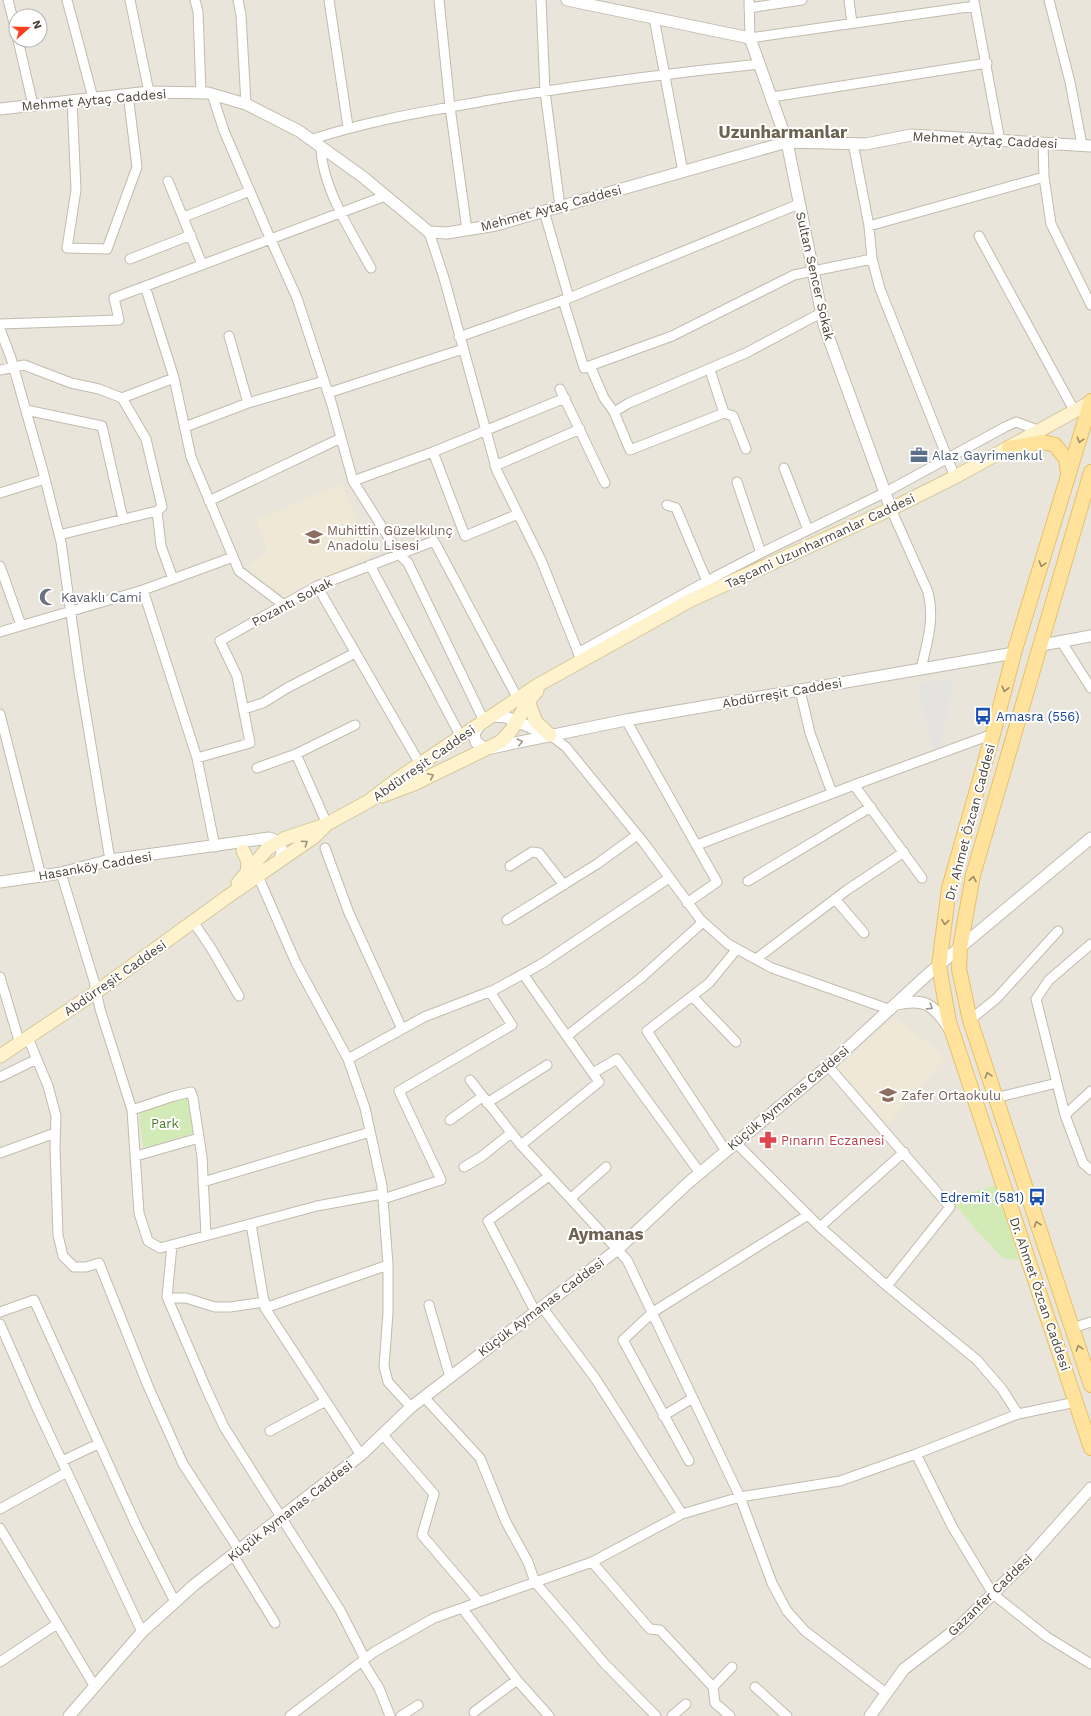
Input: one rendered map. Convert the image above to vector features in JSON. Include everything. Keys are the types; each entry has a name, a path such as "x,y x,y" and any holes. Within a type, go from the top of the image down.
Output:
{"main road":[{"name":"Taşcami Uzunharmanlar Caddesi","path":"485,721 523,700 580,658 682,605 709,586 891,509 955,477 1091,402"},
{"name":"Dr. Ahmet Özcan Caddesi","path":"1091,402 1014,653 994,734 949,888 939,966 952,1033 1091,1448"},
{"path":"1009,448 1043,442 1055,445 1066,459 1068,477"},
{"name":"Dr. Ahmet Özcan Caddesi","path":"1091,472 1042,644 973,875 960,948 960,969 970,1020 1091,1385"},
{"name":"Taşcami Uzunharmanlar Caddesi","path":"491,748 504,739 516,721 523,700"},
{"path":"523,700 536,722 550,735"},
{"name":"Abdürreşit Caddesi","path":"252,875 258,859 274,840 327,824 369,801 420,764 485,721"},
{"name":"Abdürreşit Caddesi","path":"369,801 414,784 491,748"},
{"name":"Abdürreşit Caddesi","path":"0,1056 96,992 194,922 227,897 252,875 278,861 314,837 327,824"},
{"path":"243,852 248,861 252,875"}],"street":[{"path":"67,0 93,98"},
{"path":"130,0 149,92"},
{"path":"195,0 198,12 207,93 297,298 328,393 353,481 398,554 408,563 485,721 501,715 550,735 566,748 637,835 703,922 728,944 772,968 894,1007 918,1001 930,1005 940,1014 952,1033"},
{"path":"238,0 241,15 246,104"},
{"path":"329,0 348,128"},
{"path":"439,0 450,107 467,230"},
{"path":"541,0 545,91 560,207"},
{"path":"567,0 750,38 974,3 1000,140"},
{"path":"750,38 749,4 802,0"},
{"path":"849,0 852,23"},
{"path":"1049,0 1087,145"},
{"path":"654,18 663,73 683,172"},
{"name":"Sultan Sencer Sokak","path":"750,38 787,142 821,313 829,340 884,494 891,509"},
{"path":"20,48 33,105"},
{"path":"772,97 986,63"},
{"path":"310,140 348,128 398,116 450,107 663,73 760,64"},
{"name":"Mehmet Aytaç Caddesi","path":"0,109 149,92 207,93 246,104 299,131 363,177 428,232 447,233 496,225 787,142 866,144 911,135 1043,144 1087,145"},
{"path":"72,100 76,190 67,248 107,248 137,167 128,94"},
{"path":"853,143 869,226 872,259 880,289 955,477"},
{"path":"1043,144 1044,177 1051,224 1091,305"},
{"path":"321,148 322,161 340,212 371,268"},
{"path":"869,226 1044,177"},
{"path":"168,181 202,264"},
{"path":"184,217 250,191"},
{"path":"0,324 119,320 114,298 270,238 385,196"},
{"path":"460,337 566,299 799,204"},
{"path":"544,211 584,368 672,336 794,275 872,259"},
{"path":"428,232 444,278 495,466 540,560 580,658"},
{"path":"130,259 191,235"},
{"path":"979,236 1074,412"},
{"path":"145,286 174,378 191,457 239,572 284,605"},
{"path":"614,412 629,402 710,370 746,353 821,313"},
{"path":"0,330 14,366 59,535 79,672 110,860"},
{"path":"229,336 248,403"},
{"path":"328,393 463,349"},
{"path":"0,370 24,365 71,384 99,388 122,398 146,438 162,507 157,511 59,535"},
{"path":"590,366 604,398 614,412 630,450 724,412 733,416 746,449"},
{"path":"710,370 724,412"},
{"path":"122,398 174,378"},
{"path":"185,427 248,403 324,381"},
{"path":"560,389 605,483"},
{"path":"353,481 433,452 564,398"},
{"path":"26,410 102,426 123,519"},
{"path":"667,505 676,508 709,586 761,553 884,494 1016,422 1040,431"},
{"path":"495,466 580,429"},
{"path":"209,500 341,438"},
{"path":"433,452 465,536 518,514"},
{"path":"784,468 808,530"},
{"path":"0,493 45,479"},
{"path":"737,482 761,553"},
{"path":"891,509 928,592 931,605 932,618 921,669"},
{"path":"157,511 161,546 173,579"},
{"name":"Pozantı Sokak","path":"244,709 238,676 220,641 317,586 434,541 523,700"},
{"path":"0,632 143,590 233,557"},
{"path":"370,565 461,738"},
{"path":"0,566 21,625"},
{"path":"317,586 420,764"},
{"path":"143,590 197,758 215,847"},
{"path":"1042,644 1091,636"},
{"path":"1061,641 1091,688"},
{"path":"197,758 250,743 244,709 263,703 287,688 355,653"},
{"name":"Abdürreşit Caddesi","path":"485,721 474,734 476,742 484,748 491,748 626,720 1014,653"},
{"path":"800,690 810,733 832,793"},
{"path":"0,714 41,876"},
{"path":"626,720 717,882 687,902"},
{"path":"257,768 296,754 355,725"},
{"path":"697,845 854,784 994,734"},
{"path":"296,754 327,824"},
{"path":"854,784 922,878"},
{"path":"748,881 871,807"},
{"path":"507,920 597,864 637,835"},
{"name":"Küçük Aymanas Caddesi","path":"69,1716 142,1632 194,1585 281,1519 361,1455 411,1407 618,1249 735,1142 828,1066 939,966 1091,838"},
{"path":"274,840 282,851 278,861"},
{"name":"Hasanköy Caddesi","path":"0,882 61,873 110,860 274,840"},
{"name":"Hasanköy Caddesi","path":"215,847 243,852 267,863 278,861"},
{"path":"325,848 350,913 402,1029"},
{"path":"510,866 532,852 538,854 564,885"},
{"path":"756,959 835,899 904,852"},
{"path":"61,873 100,1009 132,1110 139,1213 148,1241 160,1248 317,1206 383,1197 441,1180 399,1091 512,1025 490,992"},
{"path":"252,875 296,963 348,1059 365,1108 383,1197 388,1265 388,1314 384,1366 388,1382 411,1407"},
{"path":"348,1059 424,1017 490,992 523,974 669,878"},
{"path":"835,899 864,933"},
{"path":"194,922 239,996"},
{"path":"567,1036 642,977 703,922"},
{"path":"970,1020 997,998 1058,931"},
{"path":"1091,944 1049,980 1036,999 1065,1115 1083,1163 1091,1170"},
{"path":"726,1151 648,1031 709,983 737,948"},
{"path":"521,1145 599,1082 523,974"},
{"path":"0,977 24,1041 37,1059 48,1086 56,1116 55,1133 58,1235 63,1256 74,1267 86,1267 99,1263 148,1386 183,1464 236,1552 275,1623"},
{"path":"692,996 736,1042"},
{"path":"0,1076 37,1059"},
{"path":"593,1073 617,1059 700,1173"},
{"path":"450,1120 547,1065"},
{"path":"828,1066 904,1152 950,1207 887,1286"},
{"path":"470,1080 521,1145 627,1260 740,1496 772,1583 787,1611 805,1631 886,1694"},
{"path":"995,1098 1057,1083"},
{"path":"1065,1115 1091,1091"},
{"path":"132,1110 191,1092 199,1138 206,1235"},
{"path":"203,1182 370,1132"},
{"path":"0,1153 55,1133"},
{"path":"464,1167 481,1157 511,1133"},
{"path":"136,1156 199,1138"},
{"path":"735,1142 820,1227 887,1286 976,1360 1002,1389 1018,1414"},
{"path":"820,1227 904,1152"},
{"path":"571,1198 606,1166"},
{"path":"549,1176 488,1221 538,1309 595,1378 682,1514"},
{"path":"689,1461 663,1416 623,1340 653,1312 808,1215"},
{"path":"250,1224 265,1305 361,1455"},
{"path":"172,1244 168,1298 206,1388 224,1426 281,1519 340,1610 379,1688 390,1716"},
{"path":"168,1298 186,1298 215,1306 230,1307 265,1305 388,1265"},
{"path":"0,1312 34,1300 98,1444 137,1527 175,1602"},
{"path":"429,1304 450,1377"},
{"path":"1072,1328 1091,1322"},
{"path":"0,1324 142,1632"},
{"path":"424,1397 480,1458 506,1522 528,1562 535,1582 605,1664 656,1716"},
{"path":"663,1416 693,1398"},
{"path":"270,1431 326,1401"},
{"path":"290,1716 364,1660 434,1618 592,1562 682,1514 740,1496 840,1481 916,1454 1018,1414 1076,1402"},
{"path":"382,1435 434,1494 422,1535 479,1602"},
{"path":"62,1461 98,1444"},
{"path":"916,1454 953,1528 993,1594 1047,1637 1091,1664"},
{"path":"0,1508 67,1472"},
{"name":"Gazanfer Caddesi","path":"870,1716 904,1669 960,1627 1025,1562 1091,1488"},
{"path":"0,1528 95,1687"},
{"path":"592,1562 650,1628 660,1630 712,1687 715,1703 730,1716"},
{"path":"462,1608 517,1680 549,1716"},
{"path":"0,1662 57,1624"},
{"path":"712,1687 732,1667"},
{"path":"474,1712 517,1680"},
{"path":"755,1687 787,1716"},
{"path":"672,1716 686,1704"},
{"path":"401,1716 418,1705"}],"shaded area":[{"path":"0,0 1091,0 1091,1716 0,1716"},
{"name":"Muhittin Güzelkılınç Anadolu Lisesi","path":"341,484 373,554 285,598 246,566 268,553 257,520"},
{"path":"954,678 941,747 933,750 917,684"},
{"name":"Zafer Ortaokulu","path":"894,1017 946,1057 889,1123 837,1068"}],"green space":[{"name":"Park","path":"189,1097 193,1133 149,1148 143,1146 139,1117 142,1111"},
{"path":"996,1185 1019,1260 1003,1258 950,1199"}],"place":[{"name":"Alaz Gayrimenkul","path":"919,455"},
{"name":"Muhittin Güzelkılınç Anadolu Lisesi","path":"314,537"},
{"name":"Kavaklı Cami","path":"48,597"},
{"name":"Amasra (556)","path":"983,716"},
{"name":"Zafer Ortaokulu","path":"888,1095"},
{"name":"Pınarın Eczanesi","path":"768,1140"},
{"name":"Edremit (581)","path":"1037,1197"}],"district":[{"name":"Uzunharmanlar","path":"783,132"},
{"name":"Aymanas","path":"606,1234"}]}
